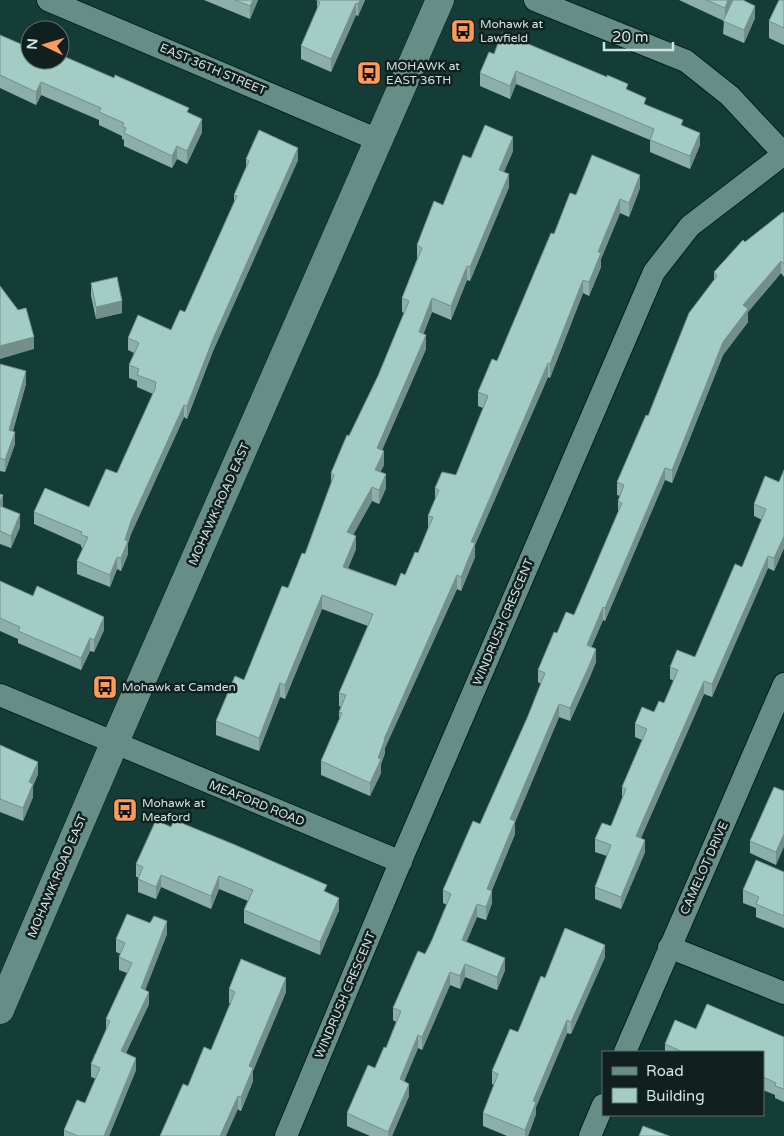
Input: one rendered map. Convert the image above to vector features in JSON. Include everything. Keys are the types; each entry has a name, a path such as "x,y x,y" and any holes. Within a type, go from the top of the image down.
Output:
{"main road":[{"name":"MOHAWK ROAD EAST","path":"0,1010 114,744 440,0"}],"street":[{"name":"EAST 36TH STREET","path":"48,0 378,140"},
{"path":"535,0 686,61 730,96 784,154"},
{"name":"WINDRUSH CRESCENT","path":"286,1136 400,862 654,272 690,226 784,154"},
{"name":"CAMELOT DRIVE","path":"625,1051 784,685"},
{"name":"MEAFORD ROAD","path":"0,695 400,862"},
{"path":"669,947 784,993"},
{"path":"590,1136 602,1106"}],"building":[{"path":"235,0 253,0 250,6"},
{"path":"317,0 360,0 358,4 356,3 331,59 301,46 320,2"},
{"path":"706,0 728,0 725,8"},
{"path":"733,0 743,0 755,6 744,30 723,21"},
{"path":"779,0 784,0 784,28 769,21"},
{"path":"502,33 628,84 626,89 646,98 644,104 683,120 681,125 700,133 690,156 650,140 654,129 516,71 510,86 480,73 489,52 494,54"},
{"path":"0,35 20,44 20,70 70,70 70,59 114,78 115,75 189,108 187,112 202,119 187,151 177,146 172,156 124,133 126,128 122,126 124,123 99,112 101,108 41,82 36,92 0,75"},
{"path":"485,125 513,137 499,170 509,174 470,267 467,266 451,306 432,298 419,332 426,335 377,448 384,451 375,470 386,474 379,490 372,487 347,532 356,536 343,567 396,586 401,573 405,575 415,552 418,553 433,517 428,516 439,490 435,488 442,472 456,475 488,396 478,392 492,359 497,361 551,233 554,234 570,193 576,195 592,155 640,175 629,203 620,199 598,252 601,253 589,282 583,280 550,364 548,363 471,542 475,543 461,577 457,575 384,739 378,758 381,759 370,783 321,761 342,713 339,712 346,695 339,693 373,614 322,595 285,685 280,683 259,738 216,721 235,676 244,680 282,586 288,588 302,553 305,554 334,475 331,473 347,435 349,436 378,376 409,301 402,298 422,248 417,245 434,201 443,205 463,155 471,158"},
{"path":"259,130 298,148 213,339 187,406 184,405 131,521 125,540 128,541 121,558 117,557 110,575 77,561 88,537 81,535 82,532 34,512 45,488 89,507 106,469 117,473 155,389 156,382 137,375 139,369 129,365 139,343 128,338 138,315 171,330 180,310 185,312 237,196 234,195 249,161 246,159"},
{"path":"783,212 784,264 781,261 743,305 748,309 723,342 672,470 665,468 605,608 603,607 587,645 596,649 589,666 570,708 559,704 510,819 515,821 487,889 492,891 486,907 477,904 462,940 505,958 497,977 465,964 460,976 450,972 422,1037 418,1035 400,1079 409,1084 388,1132 347,1113 368,1065 375,1068 384,1047 386,1048 401,1011 393,1008 418,951 425,954 432,940 451,894 443,890 473,821 480,824 528,716 545,673 538,670 554,632 557,633 566,612 574,615 593,571 622,503 618,501 624,485 617,482 646,415 648,416 689,313 717,276 714,272 743,240 745,242"},
{"path":"117,277 122,301 96,307 91,283"},
{"path":"0,286 18,310 26,308 34,337 0,346"},
{"path":"0,364 26,371 9,430 15,432 5,460 0,458"},
{"path":"784,470 784,536 774,558 768,556 712,684 704,681 636,836 645,840 621,897 595,887 611,845 595,839 602,823 611,826 626,789 622,787 647,729 635,724 642,707 654,712 659,701 664,703 678,670 670,667 677,650 695,657 735,564 742,567 766,509 754,504 765,476 779,482"},
{"path":"0,506 20,514 11,536 0,531"},
{"path":"0,581 33,596 37,586 104,617 94,640 90,638 81,658 18,631 20,627 0,618"},
{"path":"0,745 38,762 29,782 33,784 23,808 0,799"},
{"path":"774,787 784,791 784,834 776,852 750,841"},
{"path":"156,820 171,827 174,820 327,885 324,891 339,898 320,942 244,910 253,890 219,876 211,896 161,875 156,887 138,879 143,867 136,864"},
{"path":"756,860 784,872 784,916 756,904 759,897 743,890"},
{"path":"127,914 150,923 154,916 167,921 141,988 149,992 121,1051 136,1058 104,1136 78,1136 64,1130 77,1100 85,1103 100,1068 91,1064 110,1021 106,1019 132,963 119,957 125,943 116,939"},
{"path":"565,928 605,945 571,1022 567,1020 533,1101 536,1102 525,1130 483,1113 498,1074 492,1071 510,1029 518,1032 541,976 545,978"},
{"path":"241,959 286,978 249,1066 253,1068 241,1097 238,1096 220,1136 160,1136 183,1084 188,1086 204,1047 211,1050 235,992 229,989"},
{"path":"707,1004 784,1037 784,1089 775,1086 776,1083 764,1077 764,1051 681,1051 665,1044 675,1020 696,1029"},
{"path":"643,1126 669,1136 639,1136"}],"place":[{"name":"Mohawk at Lawfield","path":"463,31"},
{"name":"MOHAWK at EAST 36TH","path":"369,73"},
{"name":"Mohawk at Camden","path":"105,687"},
{"name":"Mohawk at Meaford","path":"125,810"}]}
